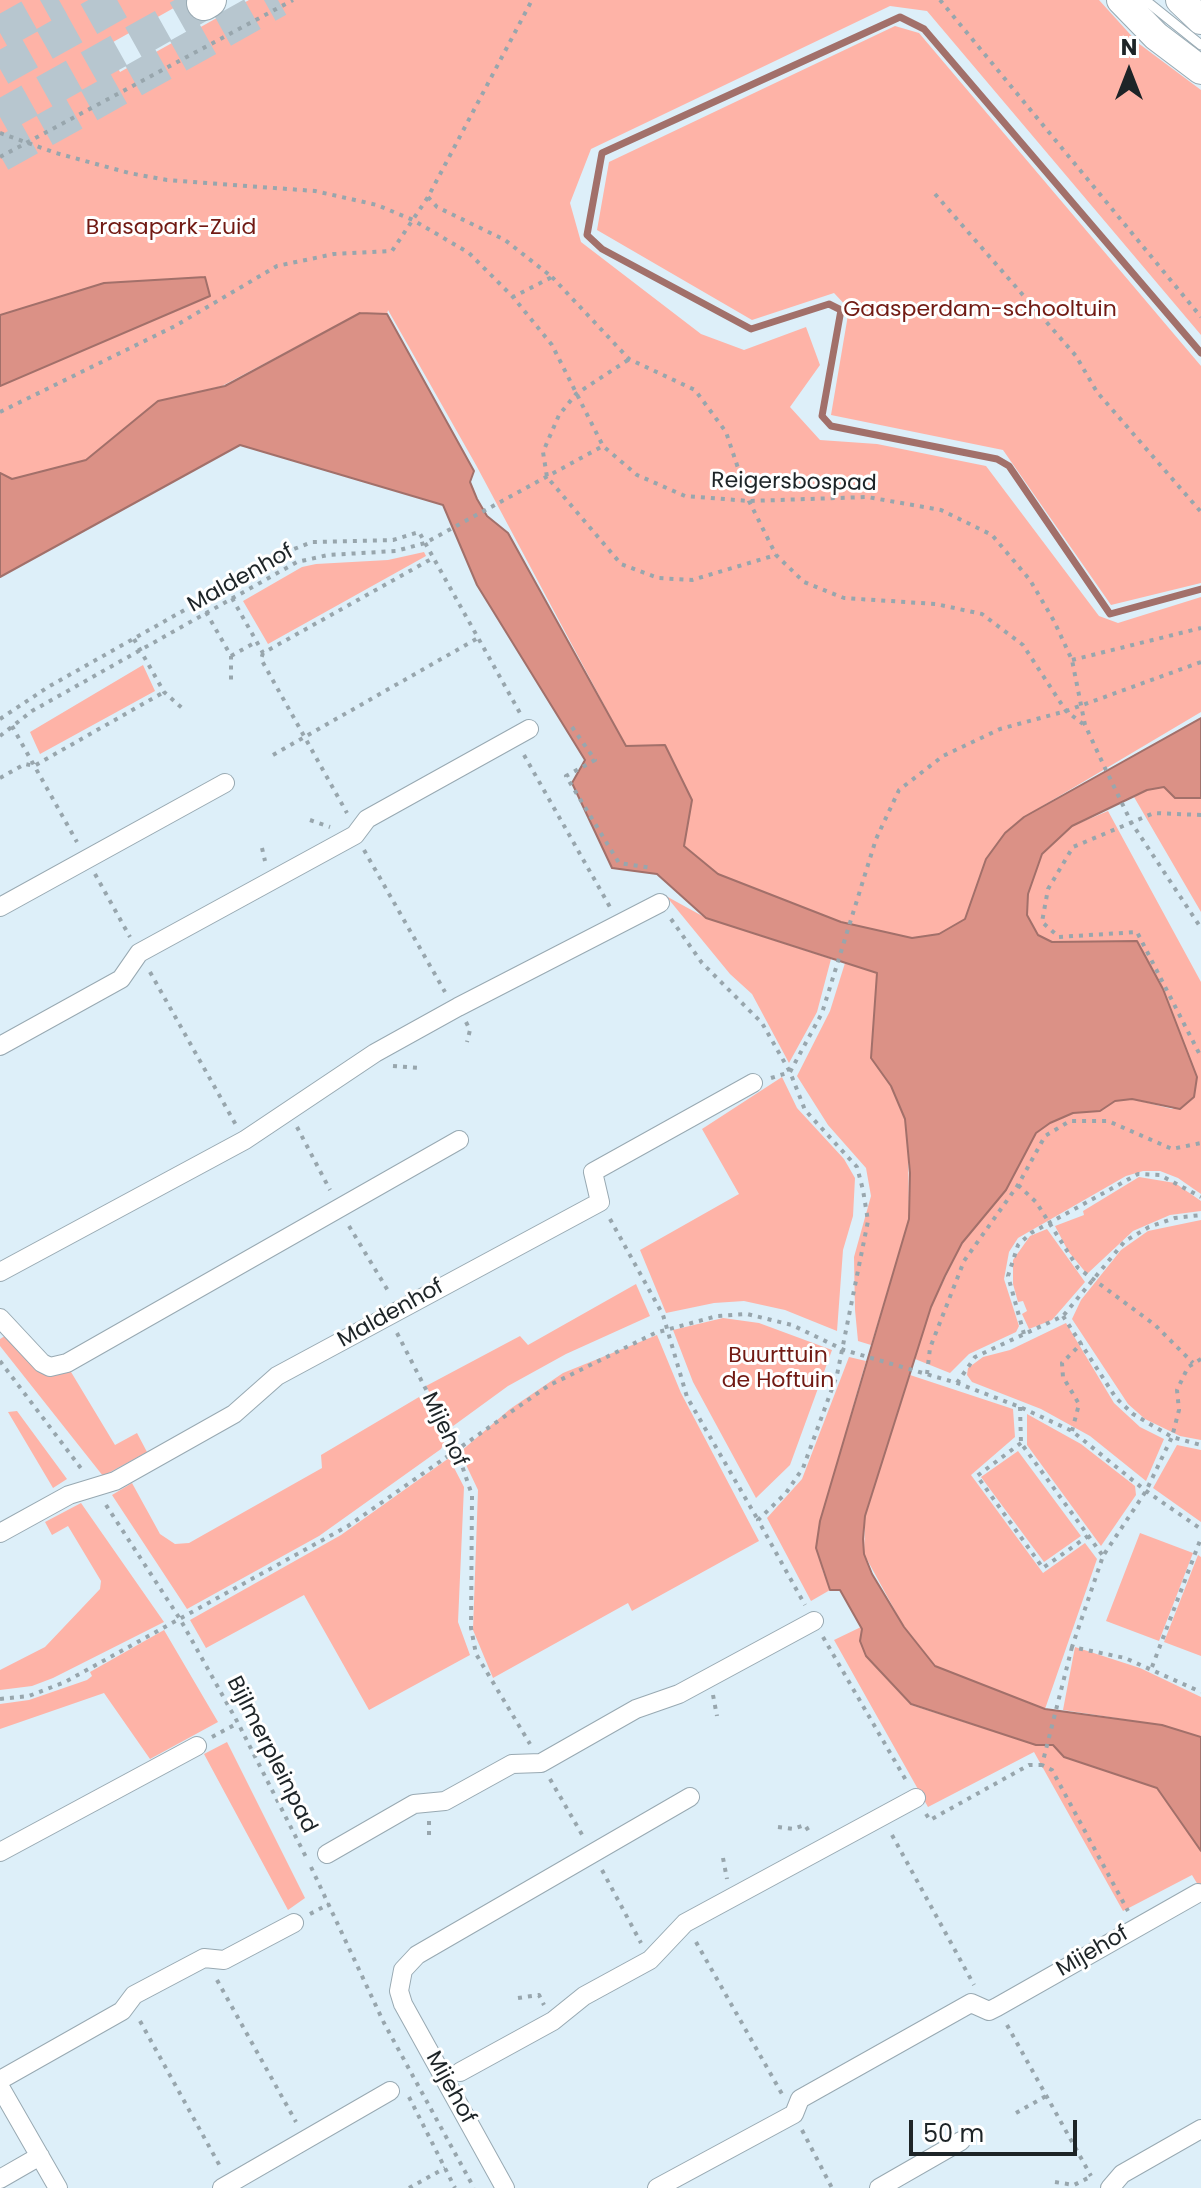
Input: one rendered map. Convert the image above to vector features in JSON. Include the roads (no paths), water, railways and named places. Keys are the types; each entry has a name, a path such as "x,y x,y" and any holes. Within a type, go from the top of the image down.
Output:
{"main road":[{"path":"1180,0 1201,20"},
{"path":"1121,1 1165,44 1201,70"}],"street":[{"path":"0,1046 121,979 139,953 355,835 367,819 521,733"},
{"path":"0,907 225,783"},
{"path":"0,1272 245,1140 375,1053 660,903"},
{"name":"Maldenhof","path":"0,1533 69,1495 115,1481 234,1414 277,1376 600,1202 593,1172 753,1083"},
{"path":"0,1318 36,1358 50,1367 58,1366 459,1140"},
{"path":"327,1854 414,1804 445,1801 512,1764 541,1763 636,1709 679,1694 814,1621"},
{"path":"0,1852 197,1746"},
{"name":"Mijehof","path":"505,2188 403,2004 400,1977 417,1955 690,1797"},
{"name":"Mijehof","path":"460,2072 553,2021 584,1996 650,1960 685,1923 916,1798"},
{"name":"Mijehof","path":"657,2188 794,2114 800,2099 971,2003 993,2009 1198,1893"},
{"path":"0,2080 122,2011 134,1995 204,1958 224,1960 294,1923"},
{"path":"0,2087 58,2188"},
{"path":"226,2186 396,2088"},
{"path":"1104,2185 1201,2129"},
{"path":"879,2188 961,2141"},
{"path":"0,2179 40,2156"}],"lane":[{"path":"1121,1 1150,4 1201,45"}],"waterway":[{"path":"1201,353 924,29 900,17 602,153 587,235 602,249 751,329 829,304 841,310 822,416 831,426 997,459 1009,466 1110,614 1201,589"}],"tunnel":[{"path":"0,33 59,0"},
{"path":"0,69 123,0"},
{"path":"0,155 278,0"},
{"path":"0,117 204,3"}],"park label":[{"name":"Brasapark-Zuid","path":"171,228"},
{"name":"Gaasperdam-schooltuin","path":"980,310"},
{"name":"Buurttuin de Hoftuin","path":"778,1368"}]}
